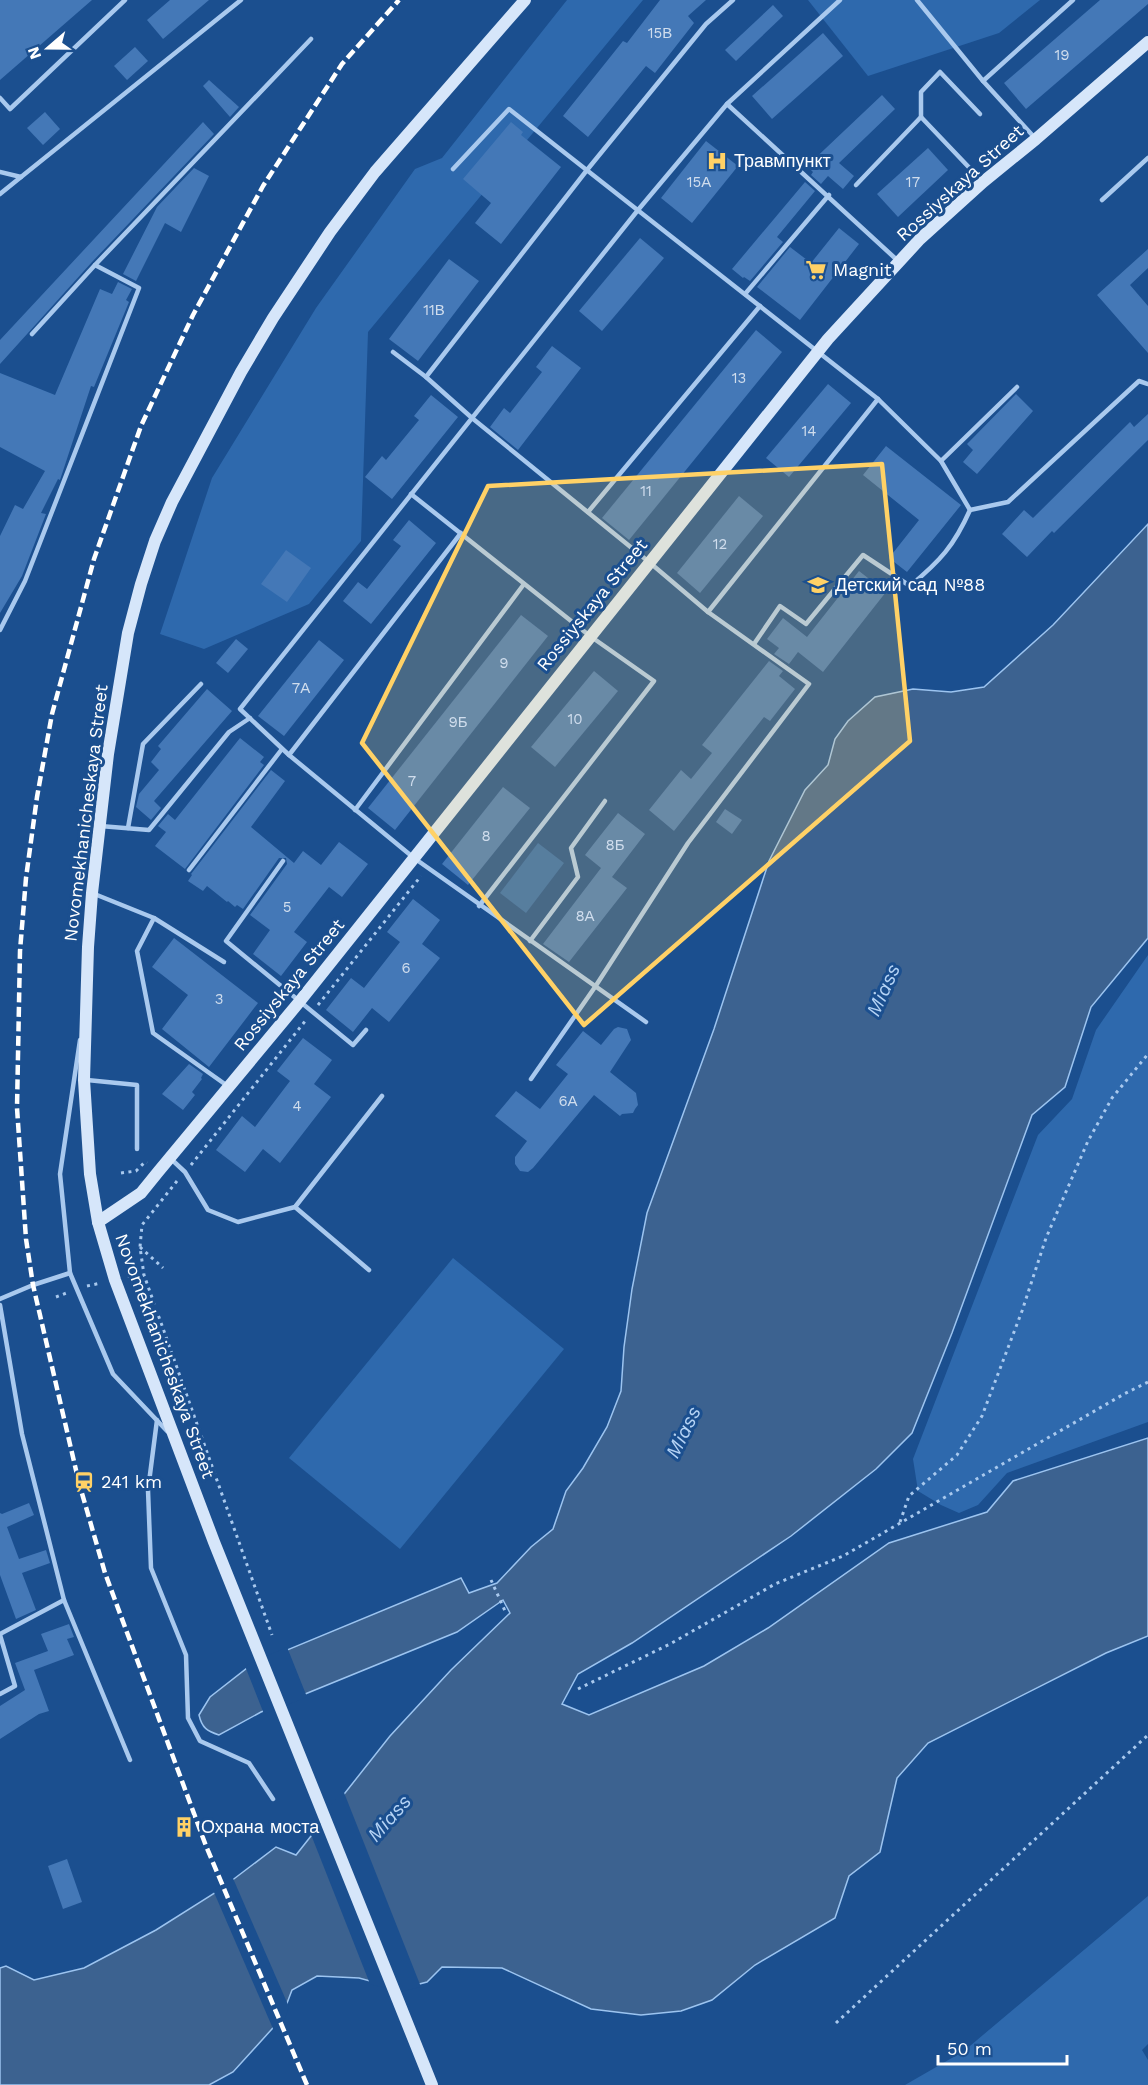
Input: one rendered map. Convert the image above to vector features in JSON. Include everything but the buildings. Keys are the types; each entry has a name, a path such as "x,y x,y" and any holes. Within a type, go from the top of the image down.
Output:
{"main road":[{"name":"Novomekhanicheskaya Street","path":"432,2085 253,1637 115,1280 98,1222 90,1174 84,1080 87,996 92,893 108,754 128,633 155,542 187,470 273,318 330,232 375,172 525,0"},
{"name":"Rossiyskaya Street","path":"98,1222 141,1193 229,1087 818,351 920,239 983,182 1148,42"}],"lane":[{"path":"0,98 10,109 125,0"},
{"path":"0,194 241,0"},
{"path":"426,377 587,170 706,24 733,0"},
{"path":"646,1022 414,858 289,755 240,709 638,210 727,104 840,0"},
{"path":"917,0 983,81 1036,139"},
{"path":"983,81 1073,0"},
{"path":"32,334 311,39"},
{"path":"980,114 940,72 921,92 921,117 983,182"},
{"path":"727,104 899,261"},
{"path":"453,169 508,109 878,399 941,461 970,510"},
{"path":"856,185 921,117"},
{"path":"1102,200 1148,158"},
{"path":"0,172 21,177"},
{"path":"745,294 829,195"},
{"path":"0,630 26,581 139,288 95,265"},
{"path":"588,512 760,306"},
{"path":"393,352 708,612 809,684 688,843 595,987 531,1079"},
{"path":"970,510 1008,502 1139,381 1148,384"},
{"path":"941,461 1017,387"},
{"path":"708,612 878,399"},
{"path":"411,494 590,636 654,681 479,906"},
{"path":"754,644 780,606 806,624 863,555 910,586 940,561 961,531 970,510"},
{"path":"289,755 461,534"},
{"path":"355,810 524,584"},
{"path":"128,828 143,744 201,684"},
{"path":"99,826 149,830 228,732 250,718"},
{"path":"189,870 282,748"},
{"path":"531,941 579,877 571,848 605,801"},
{"path":"283,861 226,941 353,1045 366,1030"},
{"path":"92,893 154,918 224,962"},
{"path":"154,918 137,951 153,1033 229,1087"},
{"path":"87,996 60,1174 70,1273 113,1374 176,1440"},
{"path":"84,1080 137,1085 137,1149"},
{"path":"170,1157 185,1172 208,1210 238,1222 295,1206 382,1096"},
{"path":"295,1206 369,1270"},
{"path":"0,1299 70,1273"},
{"path":"0,1305 22,1434 64,1600 130,1760"},
{"path":"157,1420 148,1490 151,1568 186,1654 188,1718 200,1741 249,1763 273,1799"},
{"path":"0,1694 15,1686 0,1635 64,1600"}],"path":[{"path":"272,1635 144,1275 140,1247 142,1225 427,868"},
{"path":"900,1523 909,1496 957,1455 982,1416 1022,1311 1046,1238 1088,1141 1112,1098 1148,1054"},
{"path":"140,1247 163,1268"},
{"path":"578,1689 670,1644 776,1584 843,1556 1148,1382"},
{"path":"491,1580 506,1613"},
{"path":"836,2024 1148,1735"}],"highlighted area":[{"path":"882,464 910,741 584,1025 362,743 488,486"}],"shaded area":[{"path":"567,0 643,0 368,332 361,541 309,604 204,649 160,634 212,478 316,308 415,169 442,158"},
{"path":"808,0 1040,0 999,33 868,76"},
{"path":"538,843 564,863 526,913 500,893"},
{"path":"1148,955 1148,1422 1007,1473 978,1505 959,1513 918,1491 913,1459 1038,1135 1072,1099 1096,1030"},
{"path":"453,1258 564,1349 400,1549 289,1458"},
{"path":"1148,1896 1148,2044 1142,2050 1148,2060 1148,2085 905,2085 964,2051"}],"water":[{"name":"Miass","path":"1148,524 1148,938 1091,1007 1065,1087 1032,1115 952,1333 912,1433 876,1469 791,1536 632,1643 578,1674 562,1704 589,1715 704,1666 768,1628 889,1543 987,1512 1013,1481 1148,1438 1148,1636 1106,1653 928,1743 897,1778 880,1852 849,1876 835,1918 755,1965 712,2000 681,2011 641,2015 591,2009 502,1968 442,1967 427,1982 400,1989 359,1978 317,1976 292,1990 281,2019 233,2072 209,2085 0,2085 0,1968 6,1966 34,1980 84,1968 156,1930 218,1891 276,1847 296,1855 390,1736 451,1670 510,1613 503,1600 457,1632 261,1712 219,1735 206,1728 200,1719 199,1715 210,1697 251,1665 461,1578 469,1593 497,1583 531,1547 553,1529 566,1491 583,1468 607,1427 621,1391 632,1289 647,1213 714,1029 769,861 805,790 828,765 835,739 848,721 875,697 913,689 951,692 984,687 1053,625"}],"pier":[{"path":"287,1647 307,1697 264,1714 245,1666"},
{"path":"343,1790 421,1987 400,1992 370,1984 310,1832"},
{"path":"232,1876 289,2007 284,2021 274,2031 213,1890"}],"railway":[{"path":"307,2085 206,1846 105,1573 79,1483 33,1285 26,1239 17,1108 20,951 26,878 37,797 52,714 94,559 141,426 193,315 263,186 342,64 399,0"}],"place":[{"name":"Травмпункт","path":"717,161"},
{"name":"Magnit","path":"816,270"},
{"name":"Детский сад №88","path":"818,585"},
{"name":"241 km","path":"84,1482"},
{"name":"Охрана моста","path":"184,1827"}]}
